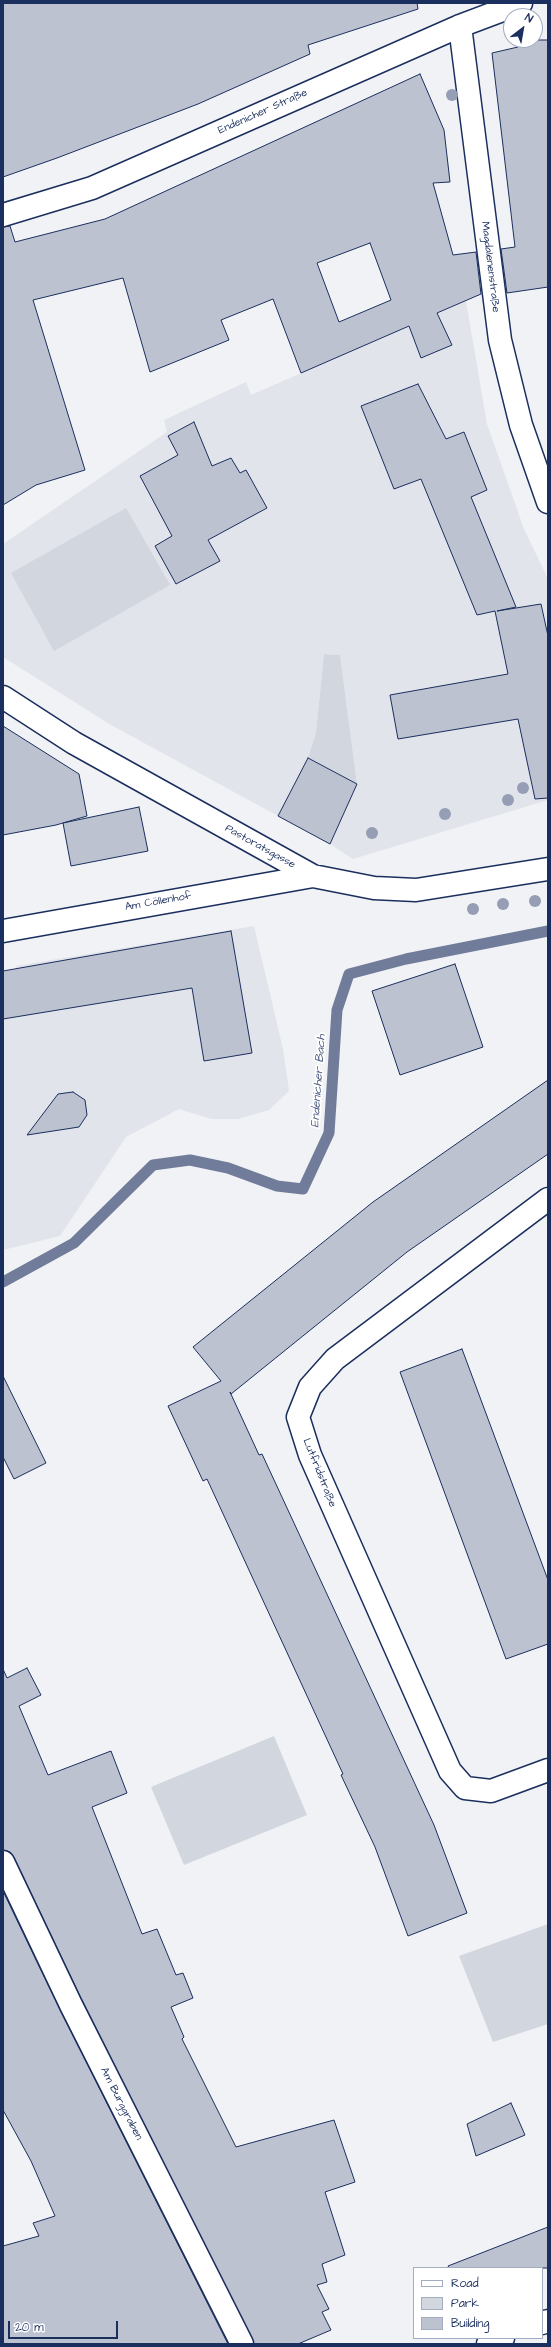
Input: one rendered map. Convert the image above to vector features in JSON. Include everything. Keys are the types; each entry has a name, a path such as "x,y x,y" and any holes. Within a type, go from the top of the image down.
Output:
{"street":[{"name":"Endenicher Straße","path":"3,215 92,188 460,26 521,3"},
{"name":"Magdalenenstraße","path":"460,26 500,340 521,425 548,502"},
{"name":"Pastoratsgasse","path":"3,696 74,743 313,876 374,888 416,890 548,869"},
{"name":"Am Cöllenhof","path":"3,930 313,876"},
{"name":"Lutfridstraße","path":"548,1199 335,1359 310,1387 298,1417 310,1455 450,1771 465,1788 491,1791 548,1770"},
{"name":"Am Burggraben","path":"3,1862 71,2005 242,2344"},
{"path":"488,2344 500,2339"}],"shaded area":[{"path":"466,301 487,424 524,529 548,579 548,800 353,859 330,844 357,784 340,655 324,654 316,732 308,758 278,816 111,725 3,657 3,544 167,432 164,420 246,382 251,395"},
{"path":"254,926 283,1049 289,1091 269,1110 238,1119 211,1119 179,1109 126,1137 60,1236 3,1250 3,989 20,985 16,966"}],"green space":[{"path":"126,508 170,585 54,651 11,573"},
{"path":"324,654 340,655 357,784 308,758 316,732"},
{"path":"274,1736 307,1815 184,1865 151,1787"},
{"path":"548,1924 548,2024 493,2042 459,1956"}],"building":[{"path":"3,3 417,3 418,9 308,45 310,54 198,104 3,177"},
{"path":"543,40 548,40 548,287 507,293 501,249 515,247 492,53 514,48 543,48"},
{"path":"420,74 444,130 450,182 433,183 453,255 476,252 481,294 437,313 452,345 421,358 409,326 301,373 273,299 221,320 229,340 150,372 123,278 33,300 85,470 36,485 3,505 3,227 10,226 15,242 105,219","holes":["370,243 391,300 339,322 317,263"]},
{"path":"418,384 446,439 464,432 487,490 471,497 516,607 497,611 541,604 548,636 548,798 535,799 518,719 398,739 390,695 508,674 495,611 477,615 421,479 394,489 361,406"},
{"path":"194,422 212,466 231,458 240,473 246,470 267,508 208,540 220,561 176,584 155,546 172,536 140,476 178,455 168,436"},
{"path":"3,726 79,774 87,816 56,825 3,835"},
{"path":"308,758 357,784 330,844 278,816"},
{"path":"139,807 148,851 71,866 63,823"},
{"path":"231,931 252,1053 204,1061 192,988 3,1019 3,971"},
{"path":"455,964 483,1047 400,1075 372,991"},
{"path":"548,1080 548,1154 407,1252 231,1394 230,1392 259,1455 262,1454 434,1825 467,1913 408,1936 375,1847 341,1775 343,1774 207,1479 203,1481 168,1406 221,1381 193,1347 373,1202"},
{"path":"73,1092 85,1100 87,1115 79,1127 27,1135 58,1094"},
{"path":"462,1349 548,1580 548,1644 506,1659 400,1372"},
{"path":"3,1376 46,1463 14,1479 3,1457"},
{"path":"27,1668 41,1695 19,1706 48,1775 111,1751 127,1793 92,1807 142,1934 157,1929 176,1975 183,1973 193,1998 171,2007 184,2037 182,2039 236,2147 334,2120 355,2182 325,2192 345,2255 322,2264 327,2282 317,2285 329,2309 322,2312 331,2330 298,2344 254,2344 82,2000 14,1857 10,1852 3,1850 3,1669 7,1678"},
{"path":"3,1891 60,2010 228,2344 3,2344 3,2246 39,2236 33,2223 55,2216 31,2161 3,2110"},
{"path":"511,2103 525,2135 476,2156 467,2124"},
{"path":"548,2227 548,2268 448,2266"}],"waterway":[{"name":"Endenicher Bach","path":"3,1282 74,1243 153,1165 190,1160 228,1168 277,1186 303,1189 329,1133 337,1010 349,974 406,959 548,931"}]}
